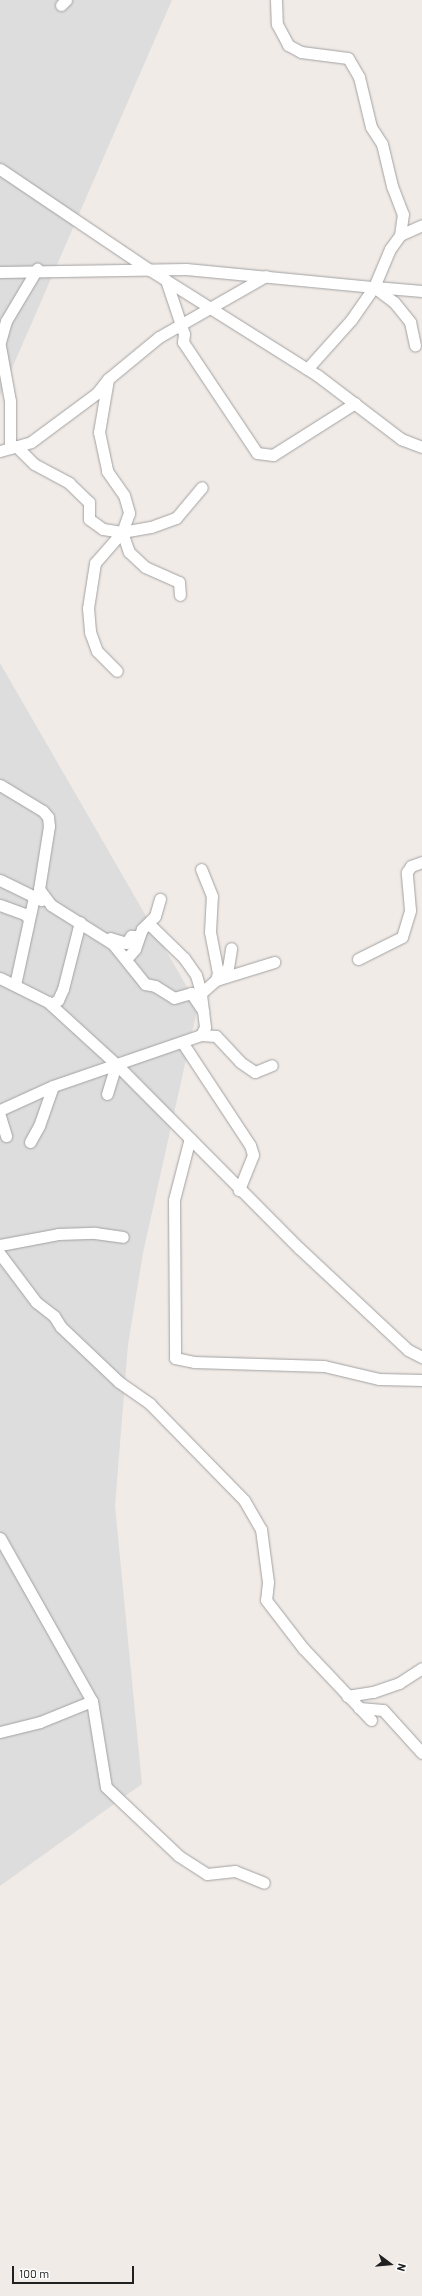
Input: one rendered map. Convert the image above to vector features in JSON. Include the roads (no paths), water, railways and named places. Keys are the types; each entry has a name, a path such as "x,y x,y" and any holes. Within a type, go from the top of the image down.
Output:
{"street":[{"path":"276,0 277,24 288,45 302,52 348,58 359,77 371,127 382,144 392,186 403,214 400,235 390,249 374,287 351,320 307,369"},
{"path":"0,169 150,270 307,369 401,438 422,447"},
{"path":"400,235 422,224"},
{"path":"0,342 6,322 37,269"},
{"path":"0,272 37,269 186,269 374,287 422,290"},
{"path":"9,448 31,442 97,393 108,379 159,337 208,307 224,302 266,276"},
{"path":"166,280 181,324 183,342 257,453 273,455 355,403"},
{"path":"374,287 394,302 410,322 415,345"},
{"path":"0,346 10,401 9,448"},
{"path":"108,379 100,432 107,472 124,495 129,513 122,532 94,563 88,608 90,632 97,651 117,671"},
{"path":"9,448 34,464 69,483 89,502 89,519 103,528 122,532 151,528 176,518 202,487"},
{"path":"122,532 129,552 144,567 179,582 180,595"},
{"path":"0,785 43,811 48,817 49,826 39,889 51,905"},
{"path":"358,959 402,938 410,910 407,872 411,866 422,862"},
{"path":"201,869 212,896 210,932 218,973 216,980"},
{"path":"0,880 51,905 80,922 122,951 126,959 145,984 155,986 174,998 196,993 216,980 228,968 231,948"},
{"path":"15,985 34,897"},
{"path":"126,959 135,948 138,936 155,916 160,899"},
{"path":"0,905 25,914 29,919"},
{"path":"51,1004 58,1000 63,989 80,922"},
{"path":"149,924 184,958 196,975 196,993 203,1011 205,1027 200,1036"},
{"path":"104,940 109,938 126,943 131,936 138,936"},
{"path":"216,980 274,962"},
{"path":"0,978 51,1004 116,1064 190,1138 239,1190 408,1350 422,1357"},
{"path":"0,1110 53,1086 200,1036 216,1036 240,1062 255,1072 272,1065"},
{"path":"182,1042 250,1145 253,1155 239,1190"},
{"path":"107,1094 116,1064"},
{"path":"30,1142 39,1126 53,1086"},
{"path":"0,1116 6,1136"},
{"path":"190,1138 174,1200 175,1358 194,1362 324,1366 379,1379 422,1380"},
{"path":"0,1245 58,1234 95,1233 123,1237"},
{"path":"0,1254 36,1302 54,1316 119,1382 150,1404 244,1500 260,1529 268,1582 266,1600 303,1648 371,1720"},
{"path":"0,1538 92,1701 106,1787 179,1856 207,1874 235,1871 264,1883"},
{"path":"347,1696 373,1692 399,1683 422,1668"},
{"path":"0,1732 40,1722 92,1701"},
{"path":"359,1708 383,1710 422,1753"}]}
